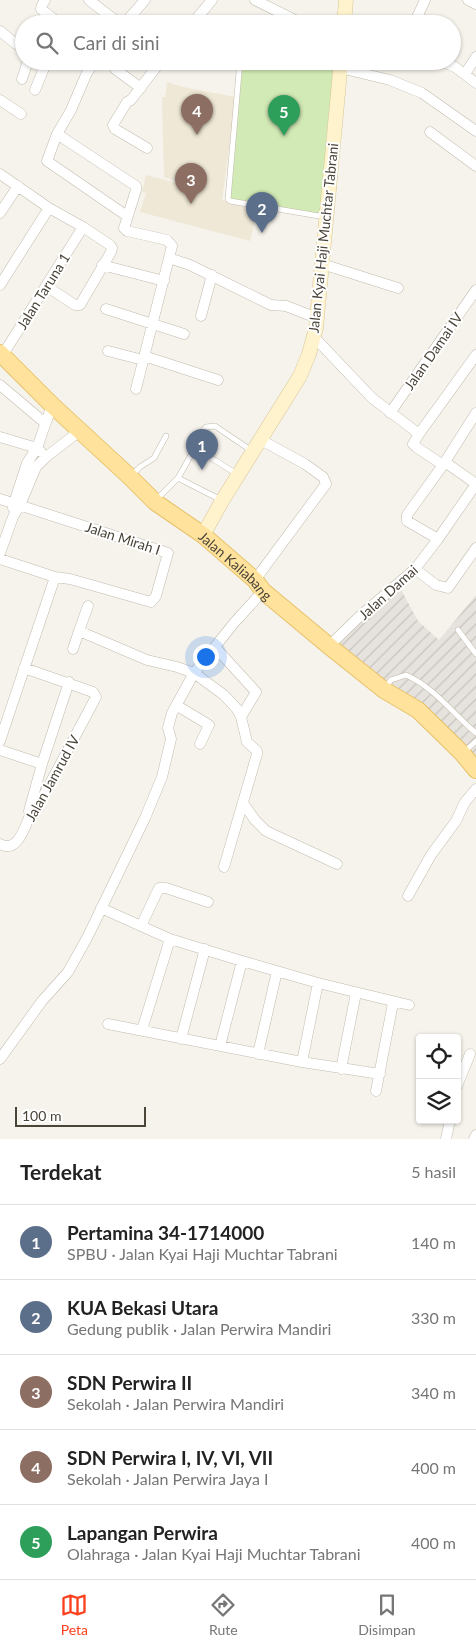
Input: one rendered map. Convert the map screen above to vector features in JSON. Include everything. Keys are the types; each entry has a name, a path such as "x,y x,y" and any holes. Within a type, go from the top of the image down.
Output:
{"main road":[{"name":"Jalan Kaliabang","path":"1,355 155,502 203,535 329,646 384,690 418,710 462,753 476,770"}],"street":[{"path":"89,0 108,15"},
{"path":"132,15 145,0"},
{"path":"256,0 277,15"},
{"path":"346,0 347,15"},
{"path":"418,15 425,0"},
{"path":"468,0 476,4"},
{"path":"199,15 209,1"},
{"path":"43,4 52,15"},
{"path":"0,31 15,43"},
{"path":"465,74 476,57"},
{"path":"22,79 25,70"},
{"path":"35,90 43,70"},
{"path":"89,70 72,110 57,134 47,161 127,216"},
{"path":"116,70 141,88"},
{"path":"148,148 115,129 113,125 126,102 131,100 154,70"},
{"name":"Jalan Kyai Haji Muchtar Tabrani","path":"203,535 300,376 314,337 340,70"},
{"path":"357,70 390,80 422,93 476,131"},
{"path":"459,70 476,83"},
{"path":"0,101 21,114"},
{"path":"430,132 476,166"},
{"path":"57,134 136,186 124,228 127,231 167,240 172,246 136,389"},
{"path":"0,174 49,208 83,227 112,248 80,305 75,306 46,286"},
{"path":"0,213 18,186"},
{"path":"0,285 49,208"},
{"name":"Jalan Taruna 1","path":"1,355 83,227"},
{"path":"169,258 190,265 271,305 286,306 317,318"},
{"path":"322,264 398,288"},
{"path":"102,266 164,281"},
{"path":"202,316 212,276"},
{"name":"Jalan Damai IV","path":"390,413 476,290"},
{"path":"106,309 184,334"},
{"path":"314,337 374,401 419,434"},
{"path":"108,351 143,358 218,380"},
{"path":"476,356 413,444 476,484"},
{"path":"0,385 45,423"},
{"path":"0,553 17,504 27,463 37,448 52,405"},
{"path":"438,539 407,521 406,518 476,412"},
{"path":"17,504 36,467 81,430"},
{"path":"0,437 37,448 46,457"},
{"path":"0,1059 42,1001 68,972 78,955 145,818 162,777 171,739 168,728 169,724 176,705 194,673 259,585 326,484 323,477 305,464 257,446"},
{"name":"Jalan Damai","path":"329,646 360,616 415,569 476,484"},
{"path":"0,499 17,504"},
{"name":"Jalan Mirah I","path":"0,559 55,577 70,578 151,602 156,596 168,553 17,504"},
{"path":"415,569 436,585 448,588 476,548"},
{"path":"0,741 55,577"},
{"path":"72,650 88,606"},
{"path":"79,631 147,660 194,673 227,697 237,708 247,742 257,751 257,754 232,834 224,867"},
{"path":"215,647 256,692 241,717"},
{"path":"24,668 69,682 42,764 29,811 31,813"},
{"name":"Jalan Jamrud IV","path":"0,844 7,847 14,845 31,813 34,813 37,808 96,697 93,692 69,682"},
{"path":"176,705 209,725 200,744"},
{"path":"0,750 42,764"},
{"path":"408,896 428,860 456,821 465,802 476,789"},
{"path":"243,803 266,831 337,864"},
{"path":"142,926 159,888 166,888 208,902"},
{"path":"101,908 170,939 318,983 393,1003 409,1005"},
{"path":"142,1030 170,939"},
{"path":"181,1039 205,949"},
{"path":"220,1046 242,961"},
{"path":"258,1054 278,971"},
{"path":"302,1062 318,983"},
{"path":"341,1069 356,993"},
{"path":"376,1090 393,1003"},
{"path":"108,1024 258,1054 380,1074"},
{"path":"460,1079 469,1054"},
{"path":"446,1139 449,1124"},
{"path":"474,1139 476,1135"}],"lane":[{"path":"239,70 228,199 230,201 326,217"},
{"path":"155,502 178,478 195,448 199,435 206,427 215,426 257,446"},
{"path":"130,477 140,467 154,458 166,436"},
{"path":"195,448 238,475"},
{"path":"178,478 222,501"},
{"path":"458,630 476,654"},
{"path":"384,690 391,680 406,675 413,678 437,695 476,733"},
{"path":"462,753 476,741"}],"shaded area":[{"path":"167,82 236,97 222,200 258,208 250,241 140,212 146,193 142,192 146,175 189,186 164,177 162,97 165,97"},
{"path":"398,584 418,621 439,640 476,595 476,770 462,753 329,646"}],"green space":[{"path":"239,70 339,70 326,217 230,201"}],"place":[{"name":"SDN Perwira I, IV, VI, VII","path":"197,135"},
{"name":"Lapangan Perwira","path":"284,136"},
{"name":"SDN Perwira II","path":"191,204"},
{"name":"KUA Bekasi Utara","path":"262,233"},
{"name":"Pertamina 34-1714000","path":"202,470"}]}
